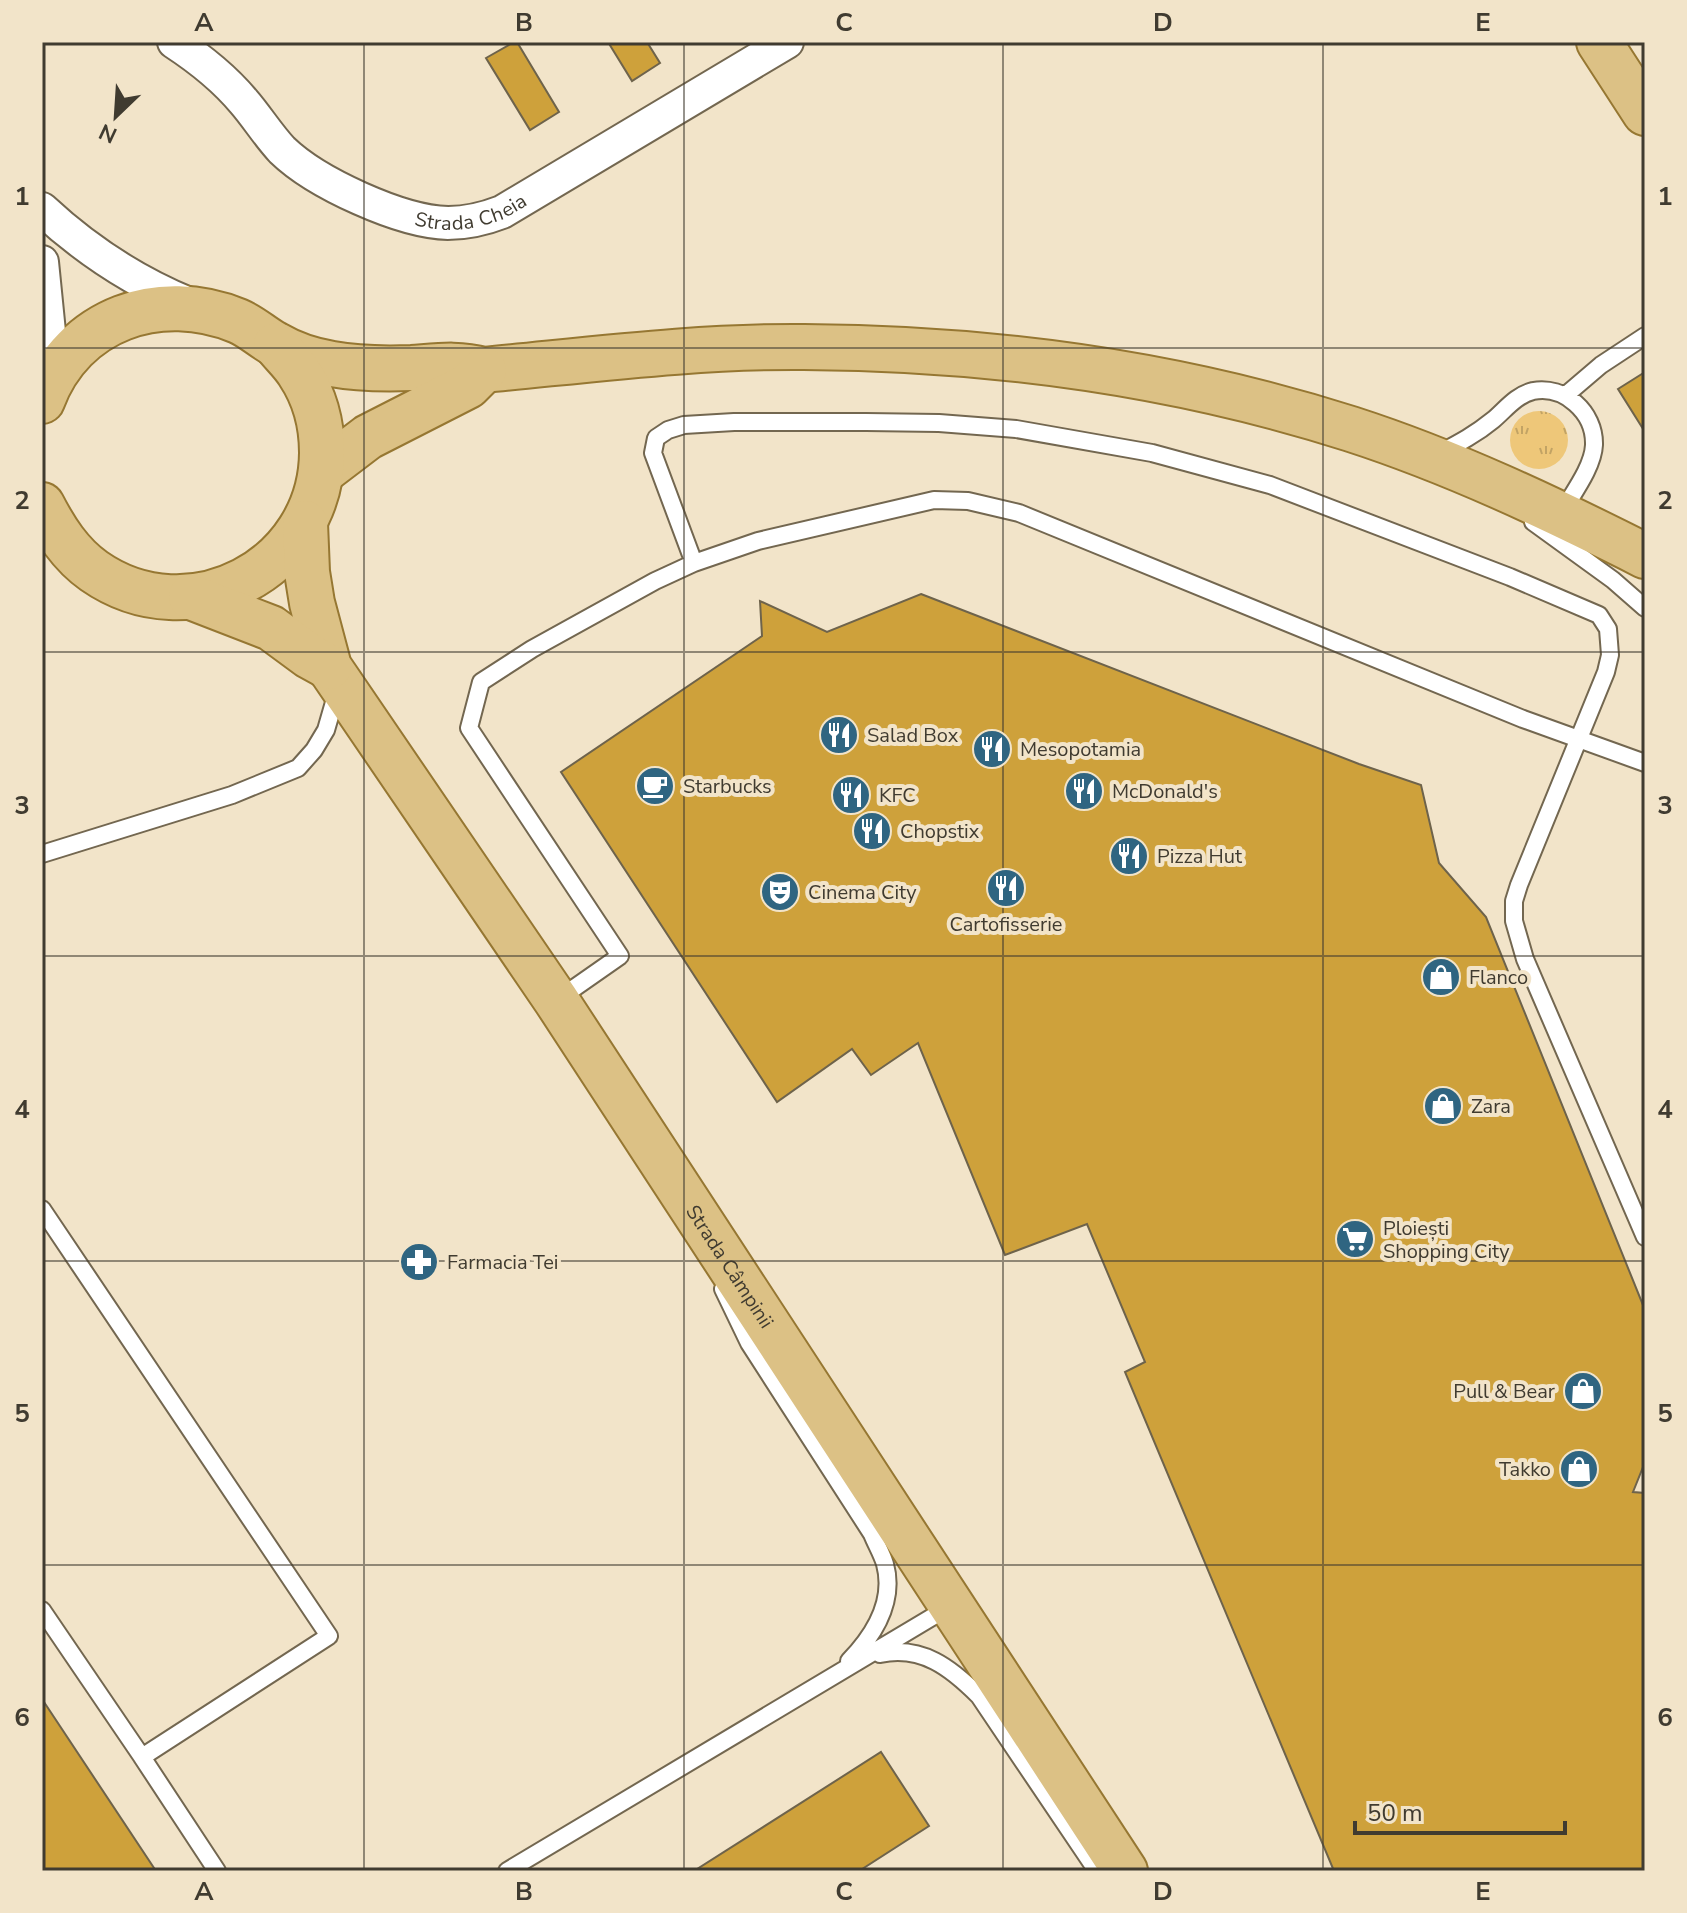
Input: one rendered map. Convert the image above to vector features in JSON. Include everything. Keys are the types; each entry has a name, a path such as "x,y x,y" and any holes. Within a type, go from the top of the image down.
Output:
{"main road":[{"path":"1599,42 1645,113"},
{"path":"1632,42 1645,62"},
{"path":"44,394 64,361 86,339 112,322 141,310 172,306 204,309 242,322 276,345 324,363 353,368 398,369 463,364 484,370 703,350 800,347 903,348 996,357 1077,367 1251,401 1355,430 1561,513 1645,556"},
{"path":"42,505 53,526 56,548 124,587 157,596 191,597 219,591 245,581 269,566 289,546 305,523 316,498 322,472 322,437 315,403 299,371 276,345"},
{"path":"322,472 388,426 468,386 484,370"},
{"path":"305,523 312,603 335,675"},
{"path":"191,597 271,628 335,675"},
{"name":"Strada Câmpinii","path":"335,675 556,1000 1125,1871"}],"street":[{"name":"Strada Cheia","path":"174,42 204,62 241,99 281,149 323,180 415,218 446,223 478,221 502,212 787,42"},
{"path":"42,209 101,258 151,288 204,309"},
{"path":"42,262 50,342 44,394"}],"lane":[{"path":"1567,394 1601,365 1645,336"},
{"path":"1561,513 1589,462 1594,446 1592,427 1567,394 1531,391 1514,400 1467,439 1449,466 1613,580 1645,608"},
{"path":"694,563 653,453 656,438 668,430 684,425 734,422 939,423 1016,429 1152,453 1270,485 1510,577 1599,615 1608,629 1610,655 1606,672 1519,885 1514,901 1514,921 1525,959 1645,1237"},
{"path":"556,1000 620,956 469,728 481,682 583,620 694,563 758,541 934,500 994,506 1100,544 1350,649 1579,741 1645,763"},
{"path":"42,854 232,795 298,768 326,730 335,675"},
{"path":"42,1209 329,1636 142,1757"},
{"path":"709,1233 725,1298 749,1343 872,1534 885,1564 888,1591 881,1618 863,1646 835,1676"},
{"path":"507,1871 952,1605"},
{"path":"42,1610 217,1871"},
{"path":"867,1657 897,1650 929,1657 956,1673 979,1696 1097,1871"}],"green space":[{"path":"1539,411 1559,420 1568,440 1559,460 1539,469 1519,460 1510,440 1519,420"}],"building":[{"path":"517,42 559,112 530,130 486,58"},
{"path":"608,42 647,42 660,63 632,81"},
{"path":"1645,372 1645,432 1618,389"},
{"name":"Ploiești Shopping City","path":"921,594 1359,764 1421,785 1439,863 1486,917 1645,1310 1645,1462 1633,1492 1645,1493 1645,1871 1334,1871 1125,1372 1145,1362 1087,1224 1005,1255 918,1043 871,1075 852,1049 777,1102 561,772 762,636 760,601 827,632"},
{"path":"42,1699 156,1871 42,1871"},
{"path":"881,1752 929,1826 859,1871 694,1871"}],"place":[{"name":"Salad Box","path":"839,735"},
{"name":"Mesopotamia","path":"992,749"},
{"name":"Starbucks","path":"655,786"},
{"name":"McDonald's","path":"1084,791"},
{"name":"KFC","path":"851,795"},
{"name":"Chopstix","path":"872,831"},
{"name":"Pizza Hut","path":"1129,856"},
{"name":"Cartofisserie","path":"1006,888"},
{"name":"Cinema City","path":"780,892"},
{"name":"Flanco","path":"1441,977"},
{"name":"Zara","path":"1443,1106"},
{"name":"Ploiești Shopping City","path":"1355,1239"},
{"name":"Farmacia Tei","path":"419,1262"},
{"name":"Pull & Bear","path":"1583,1391"},
{"name":"Takko","path":"1579,1469"}]}
